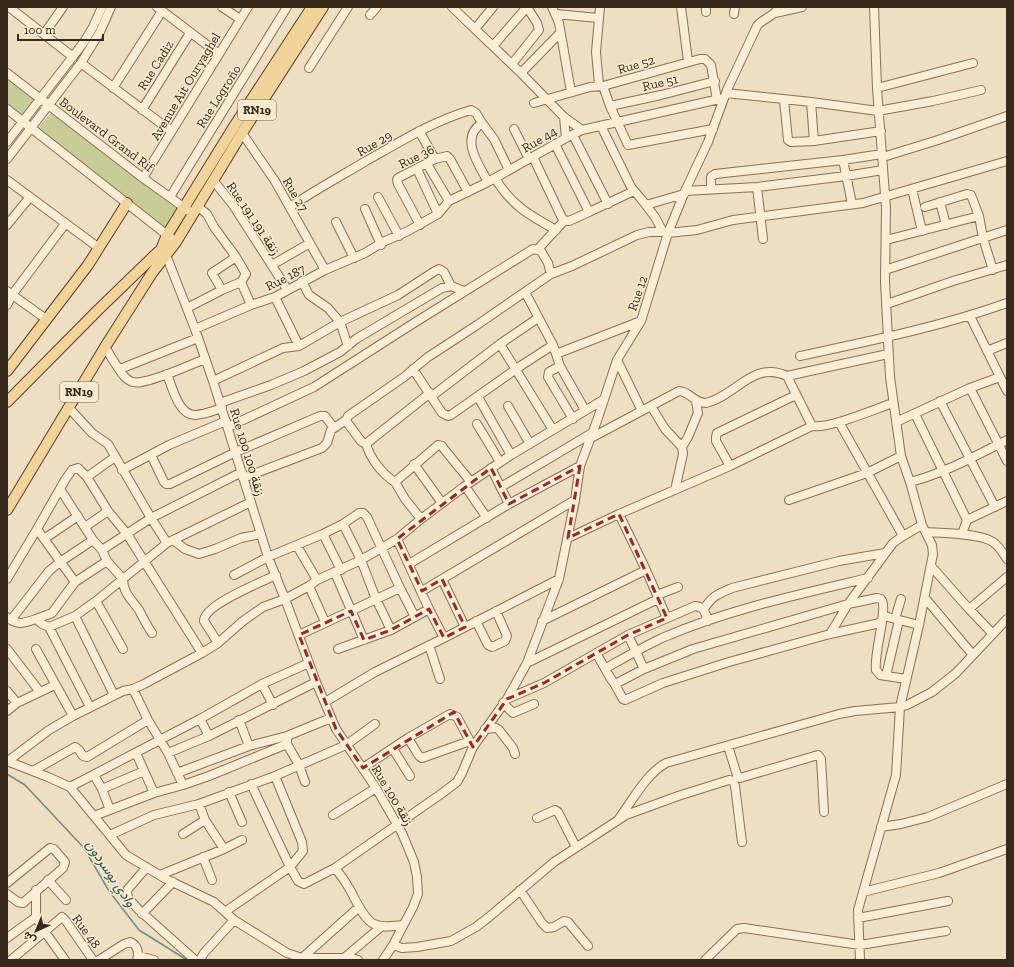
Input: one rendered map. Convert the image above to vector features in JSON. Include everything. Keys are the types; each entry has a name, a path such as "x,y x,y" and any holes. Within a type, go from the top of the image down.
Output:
{"main road":[{"name":"RN19","path":"164,252 176,242 235,125 312,7"},
{"name":"RN19","path":"8,505 152,273 164,252 167,235 192,209 213,180 323,7"},
{"path":"7,371 99,248 127,203"},
{"path":"7,402 98,310 164,252"}],"street":[{"path":"44,34 63,7"},
{"path":"7,142 73,56 93,27 102,7"},
{"path":"7,159 81,63 100,32 111,7"},
{"path":"222,7 240,19"},
{"name":"Avenue Ait Ouryaghel","path":"143,178 248,7"},
{"name":"Rue Logroño","path":"170,197 287,7"},
{"path":"309,68 348,7"},
{"path":"370,14 377,7"},
{"path":"452,7 512,64 564,117 582,130"},
{"path":"474,29 493,7"},
{"path":"493,46 527,7 537,23 539,30 512,64"},
{"path":"600,7 596,52 601,85 626,143 630,145 713,128"},
{"path":"681,7 688,62"},
{"path":"777,10 802,7"},
{"path":"860,960 858,910 896,775 900,707 925,598 933,554 932,545 924,529 902,456 893,403 888,354 885,270 885,197 881,131 878,111 874,7"},
{"path":"15,9 73,56"},
{"path":"113,88 160,9 219,54"},
{"name":"Rue 12","path":"290,867 298,881 304,884 335,868 456,782 462,774 471,744 505,701 527,663 559,578 568,538 580,466 617,360 633,336 641,320 666,232 713,128 722,97 750,38 760,22 777,10"},
{"path":"571,92 560,33 554,11 598,18"},
{"name":"Rue Cadiz","path":"142,110 190,32"},
{"path":"521,73 560,33"},
{"name":"Rue 52","path":"546,99 703,59 712,65 715,81"},
{"path":"81,63 171,131"},
{"path":"877,88 973,63"},
{"name":"Boulevard Grand Rif","path":"7,73 143,178 170,197 192,209 207,214 214,227 246,271 246,276 241,282"},
{"path":"715,81 722,97"},
{"name":"Rue 51","path":"610,106 715,81"},
{"name":"Rue 44","path":"382,244 438,214 449,201 488,182 582,130 722,97 811,102 878,111 981,90"},
{"path":"534,103 546,99"},
{"path":"784,100 788,140 792,142 814,141 881,131"},
{"path":"811,102 814,141"},
{"path":"7,109 176,242"},
{"name":"Rue 29","path":"290,207 314,191 419,131 455,115 471,110 474,111 482,123"},
{"path":"712,189 711,177 715,174 882,156 938,140 1007,116"},
{"path":"564,117 570,136 608,204"},
{"path":"488,182 471,146 470,139 474,131 482,123 494,140 509,170"},
{"path":"601,126 628,183 666,232"},
{"path":"514,129 564,221"},
{"path":"419,131 435,159"},
{"name":"Rue 27","path":"242,133 268,169 325,270"},
{"path":"555,144 589,212"},
{"name":"Rue 36","path":"420,225 397,182 398,178 435,159 447,156 468,192"},
{"path":"843,160 852,204"},
{"path":"102,550 151,518 242,475 322,448 327,443 329,432 346,420 348,416 404,377 428,357 551,274 572,266 637,235 649,232 697,230 733,220 760,215 863,203 1007,161"},
{"path":"427,164 449,201"},
{"path":"417,169 438,214"},
{"path":"646,205 685,192 712,189 757,188 883,170"},
{"path":"495,178 504,192 514,203 532,216 556,230"},
{"path":"7,180 99,248"},
{"name":"Rue 191 زنقة 191","path":"213,180 232,204 287,289"},
{"path":"757,188 763,238"},
{"path":"912,189 922,230"},
{"path":"537,250 564,221 569,221 634,191"},
{"path":"925,207 970,194 973,198 979,216 983,238 993,270"},
{"path":"7,225 30,197"},
{"path":"378,197 399,236"},
{"path":"940,202 946,225"},
{"path":"365,209 382,244"},
{"path":"886,240 979,216"},
{"path":"336,222 354,258"},
{"path":"7,305 10,293 65,224"},
{"path":"885,270 1007,230"},
{"path":"272,266 310,243"},
{"name":"Rue 187","path":"195,329 251,305 276,297 302,281 382,244"},
{"path":"122,470 151,454 314,387 464,291 533,249 541,251 548,263 551,274"},
{"name":"Rue 100 زنقة 100","path":"164,252 195,329 236,452 268,557 309,663"},
{"path":"222,290 212,274 236,257"},
{"path":"887,304 953,281 1007,265"},
{"path":"213,381 283,348 299,346 340,322 398,295 435,271 439,270 444,272 451,286"},
{"path":"302,281 309,295 328,308 340,322 348,346"},
{"path":"187,308 241,282 251,305"},
{"path":"167,374 179,404 187,413 198,415 300,373 336,354 356,339 442,288 451,286 464,291"},
{"path":"525,292 553,345 560,366 585,410"},
{"path":"10,293 46,319"},
{"path":"276,297 299,346"},
{"path":"800,356 888,337 970,316 1007,303"},
{"path":"970,316 1007,391"},
{"path":"346,420 361,442 366,443 500,344 538,318"},
{"path":"556,354 641,320"},
{"path":"120,369 198,338"},
{"path":"987,351 1007,343"},
{"path":"500,344 553,430"},
{"path":"413,369 442,412 448,416 553,345"},
{"path":"105,347 127,379 136,382 141,382 167,374 205,359"},
{"path":"500,487 590,436 679,391 685,392 696,401 708,403 762,372 777,372 787,376 888,354"},
{"path":"617,360 642,411"},
{"path":"560,366 551,370 548,377 573,419"},
{"path":"787,376 812,426"},
{"path":"896,422 970,388 1000,377"},
{"path":"970,388 1007,461"},
{"path":"730,466 716,441 717,433 796,395"},
{"path":"478,397 511,455"},
{"path":"7,761 49,730 73,716 123,690 133,689 202,653 218,643 243,621 263,607 285,599 317,580 338,572 361,560 397,538 442,503 500,462 603,400"},
{"path":"676,490 682,447 698,413 696,401"},
{"path":"940,402 995,507"},
{"path":"568,538 619,514 730,466 812,426 821,426 839,422 893,403"},
{"path":"508,406 530,444"},
{"path":"651,406 665,429 682,447"},
{"path":"69,408 92,433 108,444 151,518 170,541 199,554 241,538 261,534"},
{"path":"915,414 967,520"},
{"path":"151,454 163,479 168,485 236,452 323,415 334,428"},
{"path":"839,422 903,536"},
{"path":"477,424 500,462"},
{"path":"910,482 943,472 1007,440"},
{"path":"366,443 368,453 372,459 394,482 405,500 421,519"},
{"path":"394,482 434,447 440,445 468,484 487,518"},
{"path":"789,500 867,473 902,456"},
{"path":"87,477 115,457"},
{"path":"414,464 442,503"},
{"path":"409,564 509,504 580,466"},
{"path":"7,579 38,529 68,475 76,468 80,469 87,477 108,511 127,534 202,653"},
{"path":"492,468 509,504"},
{"path":"60,489 93,540 102,550 107,561 123,579 123,586 129,599 138,610 152,633"},
{"path":"422,591 575,500"},
{"path":"962,534 967,520 1007,501"},
{"path":"49,627 75,616 96,601 170,541 251,502"},
{"path":"86,527 108,511"},
{"path":"234,575 268,557 323,534 359,514 366,515 400,588 416,617"},
{"path":"619,514 667,618"},
{"path":"44,539 78,516"},
{"path":"343,524 361,560 376,599 391,630"},
{"path":"38,529 75,582"},
{"path":"830,634 848,604 893,543 903,536 924,529 962,534 993,542 1007,559"},
{"path":"323,534 364,640"},
{"path":"397,538 429,609 444,638"},
{"path":"93,540 49,571 9,618 19,624 23,624 52,613 75,582 107,561"},
{"path":"297,546 317,580"},
{"path":"704,609 710,599 732,588 839,561 886,554"},
{"path":"931,566 968,609 993,634"},
{"path":"542,622 646,570"},
{"path":"218,643 204,621 206,615 224,600 276,575"},
{"path":"968,609 1007,577"},
{"path":"326,702 375,672 559,578"},
{"path":"606,668 661,639 708,621 801,593 868,578"},
{"path":"442,579 464,627"},
{"path":"309,586 325,622"},
{"path":"527,663 678,587"},
{"path":"299,634 400,588"},
{"path":"614,683 693,649 848,604 879,598 883,602 875,667 879,674 906,679"},
{"path":"925,598 973,655"},
{"path":"886,676 900,599"},
{"path":"96,601 123,649"},
{"path":"534,704 513,713 505,701 544,683 628,635 695,606 700,606 704,609 708,621"},
{"path":"338,649 391,630 429,609"},
{"path":"476,621 485,642 489,646 505,641 507,636 496,611"},
{"path":"75,616 114,695"},
{"path":"36,619 49,627 90,707"},
{"path":"596,653 606,668 610,679 625,700 663,683 729,662 882,619 897,619 919,625"},
{"path":"618,820 651,775 666,763 839,714 900,707 911,703 932,692 948,681 1007,619"},
{"path":"628,635 644,669"},
{"path":"429,645 440,679"},
{"path":"7,649 40,692"},
{"path":"36,649 73,716"},
{"path":"70,788 200,719 262,684 309,663"},
{"name":"Rue 100 زنقة","path":"309,663 336,729 376,788 402,833 414,862 418,894 413,907 402,925 393,945 383,960"},
{"path":"168,753 209,736 316,682"},
{"path":"262,684 273,705"},
{"path":"7,712 17,703 55,685"},
{"path":"133,689 148,720 168,753 183,785"},
{"path":"7,691 17,703"},
{"path":"363,768 408,738 450,714 456,717 471,744 422,758 419,756 408,738"},
{"path":"94,816 154,793 183,785 287,740 331,718"},
{"path":"200,719 209,736"},
{"path":"33,771 75,747 83,756 87,757 148,720"},
{"path":"239,720 249,746"},
{"path":"110,835 154,815 199,804 275,776 346,745 375,724"},
{"path":"485,728 496,728 499,730 513,748 515,754"},
{"path":"177,773 249,746 287,740"},
{"path":"287,740 306,782"},
{"path":"728,746 737,775 740,778 818,755 821,759 824,812"},
{"path":"393,748 410,776"},
{"path":"136,753 154,793"},
{"path":"7,761 70,788 126,855 146,868 211,900 226,911 234,920 288,953 302,958 352,958 358,960"},
{"path":"102,789 144,771"},
{"path":"94,775 102,789 110,810"},
{"path":"226,911 290,867 301,855 303,847 275,776"},
{"path":"393,945 402,948 417,947 451,941 476,926 554,862 618,820 632,812 731,780 735,786 742,842"},
{"path":"251,784 290,867"},
{"path":"881,827 901,824 928,817 1007,784"},
{"path":"334,816 376,788"},
{"path":"229,792 242,822"},
{"path":"199,804 206,820 224,849"},
{"path":"537,818 550,811 555,810 558,812 576,847"},
{"path":"183,834 206,820"},
{"path":"160,875 224,849 242,840"},
{"path":"7,883 51,848 64,860 65,863 63,868 36,890 23,903 7,896"},
{"path":"863,892 939,873 1007,849"},
{"path":"202,857 212,880"},
{"path":"146,868 130,886 127,892 128,898 142,914 195,960"},
{"path":"335,868 349,887 370,921 374,924 382,926 402,925"},
{"path":"48,880 66,900"},
{"path":"142,914 174,882"},
{"path":"36,890 36,917 64,959"},
{"path":"520,890 547,928 554,927 564,921 568,922 588,946"},
{"path":"858,918 948,902"},
{"path":"302,958 360,907"},
{"path":"7,938 36,917"},
{"name":"Rue 48","path":"45,932 61,918 65,919 93,960"},
{"path":"200,960 204,953 234,920"},
{"path":"344,958 382,926"},
{"path":"705,960 738,929 744,928 860,945 946,931"},
{"path":"11,960 45,932"},
{"path":"99,960 127,942 132,942 136,947 137,958 154,960"}],"highlighted area":[{"path":"580,466 568,538 619,514 667,618 628,635 544,683 507,699 473,747 454,712 363,768 336,729 299,635 351,611 364,640 391,630 429,609 444,638 465,627 442,579 422,591 397,539 491,468 509,504"}],"green space":[{"path":"7,78 35,100 25,115 21,116 7,105"},
{"path":"51,113 177,209 178,211 167,229 40,131 39,127"}],"waterway":[{"name":"وادي بوسردون","path":"7,774 25,785 84,848 109,891 139,930 187,960"}]}
